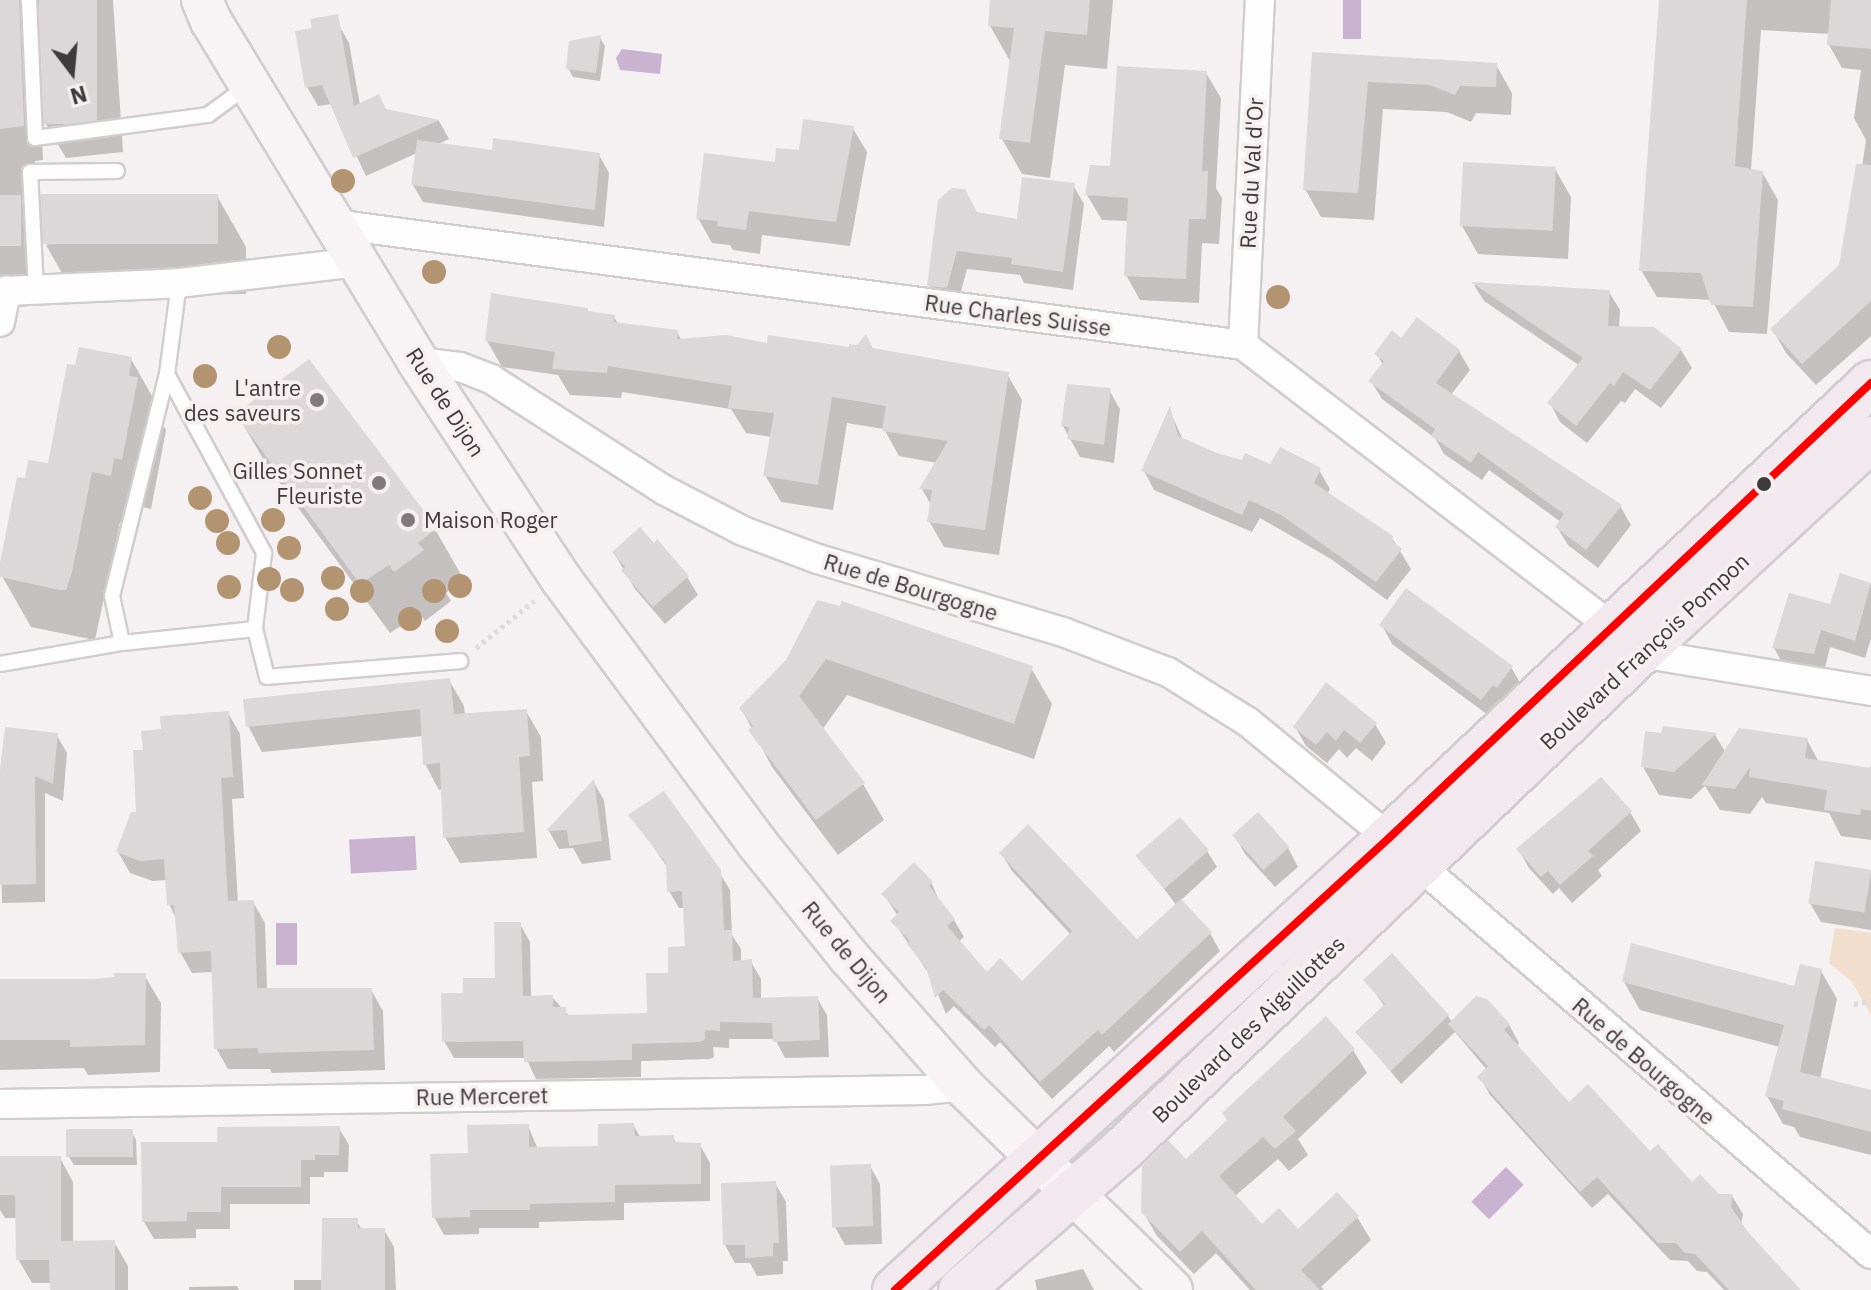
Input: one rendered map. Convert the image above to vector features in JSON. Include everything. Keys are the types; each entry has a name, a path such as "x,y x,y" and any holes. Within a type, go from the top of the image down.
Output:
{"main road":[{"name":"Boulevard François Pompon","path":"1404,851 1625,640 1871,383"},
{"name":"Boulevard François Pompon","path":"1625,640 1871,439"},
{"name":"Boulevard des Aiguillottes","path":"895,1290 1038,1159 1404,851"},
{"name":"Boulevard des Aiguillottes","path":"961,1290 1075,1192 1226,1053 1281,995 1404,851"}],"street":[{"name":"Rue de Dijon","path":"202,0 418,362 561,579 757,843 849,957 963,1086 1172,1290"},
{"name":"Rue du Val d'Or","path":"1243,345 1260,0"},
{"name":"Rue Charles Suisse","path":"334,224 1243,345 1625,640 1871,691"},
{"path":"1,308 6,291 179,283 359,262"},
{"name":"Rue de Bourgogne","path":"418,362 460,367 491,379 664,490 743,531 818,559 1063,632 1168,672 1248,722 1404,851 1871,1254"},
{"name":"Rue Merceret","path":"0,1104 909,1090 963,1086"}],"lane":[{"path":"29,0 35,138 208,115 250,85"},
{"path":"36,289 30,172 117,171"},
{"path":"122,643 112,596 167,374 179,283"},
{"path":"167,374 264,553 255,629 267,677 460,661"},
{"path":"0,664 122,643 255,629"}],"path":[{"path":"460,661 561,579"},
{"path":"1854,1004 1871,1001"}],"shaded area":[{"path":"1343,0 1361,0 1361,39 1343,39"},
{"path":"622,49 662,54 660,74 620,70 616,58"},
{"path":"415,836 417,870 351,873 349,839"},
{"path":"276,923 297,923 297,965 276,965"},
{"path":"1835,928 1871,933 1871,1015 1852,982 1829,963"},
{"path":"1506,1167 1524,1185 1489,1219 1471,1202"}],"building":[{"path":"0,0 19,0 24,126 0,129"},
{"path":"39,0 97,0 97,124 39,124"},
{"path":"990,0 1090,0 1087,35 1045,31 1030,143 999,139 1014,28 988,26"},
{"path":"1659,0 1747,0 1735,166 1763,171 1753,307 1711,305 1701,273 1639,271"},
{"path":"1831,0 1871,0 1871,49 1827,45"},
{"path":"338,14 354,106 379,94 386,109 440,120 353,158 322,85 305,88 295,31 312,28 310,19"},
{"path":"601,35 596,73 566,69 569,41"},
{"path":"1312,52 1497,63 1496,87 1460,86 1455,95 1430,85 1368,82 1358,193 1303,190"},
{"path":"1117,66 1207,71 1202,171 1208,171 1206,219 1189,219 1186,279 1124,276 1128,198 1085,195 1090,165 1110,166"},
{"path":"803,119 854,126 836,222 749,211 746,230 717,226 718,221 696,219 704,153 775,162 776,148 799,150"},
{"path":"493,138 600,153 595,210 411,185 417,140 492,150"},
{"path":"1463,162 1556,167 1553,231 1460,226"},
{"path":"1856,164 1871,165 1871,301 1802,364 1770,329 1839,265"},
{"path":"1022,177 1075,183 1063,272 1011,264 1012,258 957,251 947,288 927,286 938,200 952,188 965,189 977,212 1017,219"},
{"path":"41,194 218,194 218,244 41,244"},
{"path":"0,195 21,195 21,246 0,246"},
{"path":"1471,282 1610,290 1608,326 1654,327 1682,349 1650,390 1623,372 1614,386 1610,383 1576,426 1547,403 1583,358"},
{"path":"491,293 588,308 588,311 615,315 614,322 678,330 677,339 726,335 767,343 768,335 849,347 849,344 857,345 866,334 873,348 1009,372 985,530 927,522 932,490 919,489 948,441 882,431 886,406 832,397 818,485 763,476 774,413 728,408 732,386 608,366 607,373 552,369 555,352 485,341"},
{"path":"1417,317 1460,350 1436,383 1622,505 1586,550 1555,527 1564,514 1478,452 1471,463 1431,436 1435,429 1368,381 1384,361 1374,354 1392,330 1401,338"},
{"path":"79,347 132,357 129,376 138,377 122,460 114,458 111,476 92,472 72,572 66,590 60,590 0,577 0,562 17,477 25,478 28,460 48,463 67,364 75,365"},
{"path":"309,359 437,528 418,543 424,550 394,572 389,565 360,584 235,414"},
{"path":"1067,384 1111,388 1104,445 1067,439 1069,427 1061,426"},
{"path":"1170,406 1178,436 1217,453 1242,460 1245,453 1270,464 1280,447 1321,468 1314,483 1393,536 1393,542 1402,549 1376,582 1281,515 1249,500 1242,515 1141,471"},
{"path":"640,527 654,543 657,539 689,576 653,607 621,570 625,567 612,552"},
{"path":"1840,573 1871,583 1855,641 1821,630 1814,654 1772,648 1789,593 1830,604"},
{"path":"1406,588 1513,666 1497,688 1493,685 1481,700 1379,625"},
{"path":"817,600 840,606 842,601 1033,666 1014,724 826,659 799,696 865,783 816,820 748,730 753,726 739,708 786,660"},
{"path":"450,678 454,714 527,709 530,756 519,757 524,832 443,838 440,763 423,765 420,709 246,727 243,699"},
{"path":"1326,682 1377,723 1360,743 1344,730 1336,741 1327,732 1316,745 1293,727"},
{"path":"229,711 233,777 221,778 228,901 254,900 257,988 372,988 374,1050 258,1053 258,1048 214,1049 211,951 178,953 174,905 167,905 164,859 140,861 116,852 131,812 136,812 133,750 143,750 141,731 161,729 160,716"},
{"path":"1663,726 1717,733 1674,772 1641,767 1645,731 1661,733"},
{"path":"5,727 58,733 53,784 35,776 36,884 0,885 0,770"},
{"path":"1739,728 1808,738 1805,758 1871,768 1871,811 1861,809 1860,815 1824,810 1827,790 1749,777 1750,767 1735,789 1702,785"},
{"path":"1601,777 1632,811 1588,851 1593,856 1560,885 1548,871 1541,877 1516,849"},
{"path":"594,779 602,841 569,846 567,830 546,831"},
{"path":"664,791 721,870 724,930 732,930 733,961 752,959 753,998 818,996 820,1040 773,1042 772,1023 720,1022 720,1031 705,1030 705,1039 700,1042 632,1044 632,1060 524,1062 523,1041 442,1042 441,993 463,993 463,978 495,978 494,922 521,922 523,996 553,995 553,1007 566,1007 566,1015 647,1013 646,973 668,973 668,947 685,946 682,891 667,892 666,863 628,815"},
{"path":"1258,812 1289,847 1263,870 1232,835"},
{"path":"1180,817 1209,850 1164,889 1135,856"},
{"path":"1028,824 1137,939 1181,899 1212,932 1102,1035 1098,1030 1040,1082 989,1025 984,1030 943,990 935,998 926,967 907,944 910,941 890,921 899,912 881,894 914,862 933,882 929,886 955,919 947,926 987,972 1000,958 1022,981 1072,931 999,853"},
{"path":"1815,861 1871,870 1865,912 1808,903"},
{"path":"1631,943 1794,986 1800,964 1822,969 1800,1072 1871,1090 1871,1132 1782,1109 1784,1101 1765,1096 1784,1025 1622,982"},
{"path":"1392,953 1449,1015 1391,1071 1355,1032 1385,1004 1363,980"},
{"path":"114,973 146,973 145,1045 70,1047 70,1040 0,1040 0,979 93,979 114,977"},
{"path":"1476,996 1487,999 1510,1024 1504,1030 1569,1102 1588,1084 1650,1151 1658,1144 1692,1182 1700,1174 1719,1194 1733,1194 1731,1207 1748,1232 1801,1290 1729,1290 1695,1254 1685,1253 1676,1243 1658,1243 1597,1177 1580,1192 1477,1077 1488,1066 1448,1024"},
{"path":"1326,1016 1355,1049 1283,1117 1296,1131 1275,1149 1263,1137 1219,1176 1262,1224 1279,1208 1298,1229 1337,1192 1359,1216 1301,1270 1320,1290 1256,1290 1202,1231 1180,1252 1141,1212 1142,1166 1168,1140 1186,1159 1227,1120 1222,1113"},
{"path":"634,1123 635,1136 674,1135 674,1142 701,1143 701,1184 615,1185 615,1202 530,1204 530,1210 470,1210 470,1217 432,1218 430,1154 468,1153 467,1125 529,1124 529,1147 598,1146 598,1124"},
{"path":"340,1126 339,1155 315,1155 315,1160 301,1160 301,1187 221,1187 221,1212 187,1212 187,1221 142,1222 141,1142 217,1142 217,1127"},
{"path":"66,1129 133,1129 133,1157 66,1157"},
{"path":"0,1156 61,1156 61,1241 115,1240 115,1290 50,1290 49,1260 16,1260 15,1195 0,1195"},
{"path":"871,1164 873,1226 832,1227 830,1165"},
{"path":"776,1181 779,1243 773,1243 773,1256 745,1258 745,1245 723,1245 721,1183"},
{"path":"322,1218 358,1218 358,1228 385,1228 385,1290 321,1290"}],"transit line":[{"path":"895,1290 1389,838 1871,383"}],"place":[{"name":"L'antre des saveurs","path":"317,400"},
{"name":"Gilles Sonnet Fleuriste","path":"379,483"},
{"name":"Maison Roger","path":"408,520"}]}
